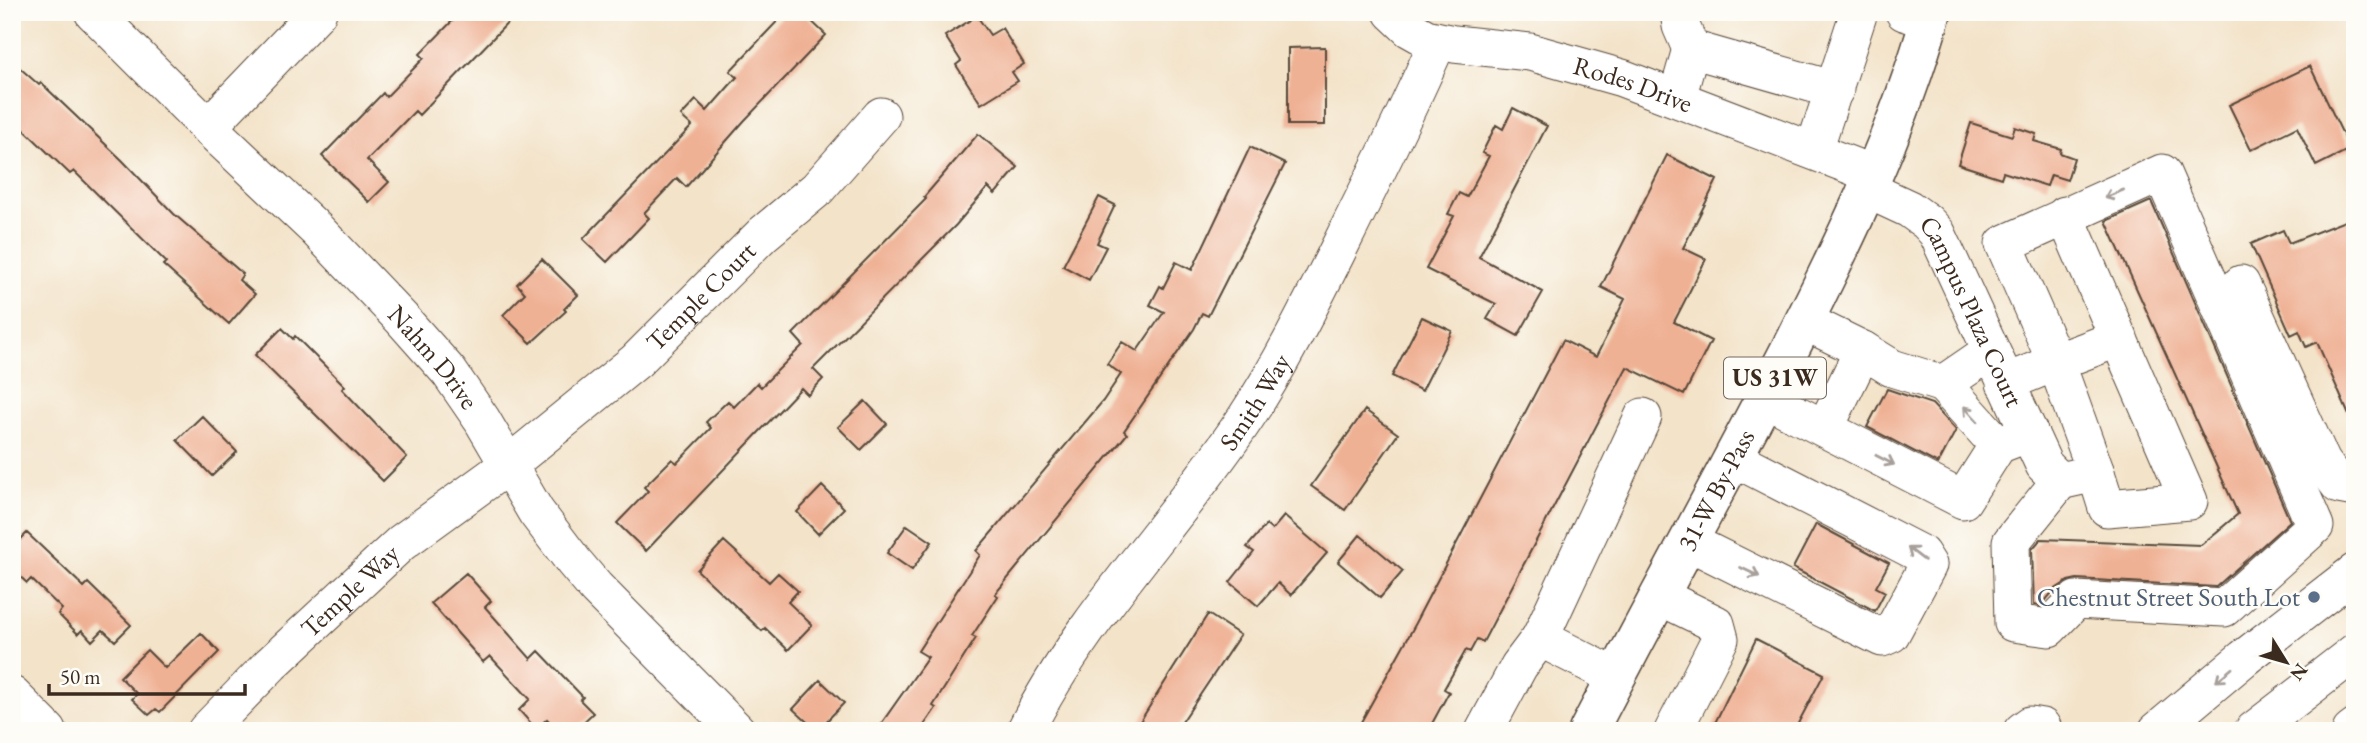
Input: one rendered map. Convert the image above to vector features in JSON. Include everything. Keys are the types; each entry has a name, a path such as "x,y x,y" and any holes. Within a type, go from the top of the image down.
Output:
{"main road":[{"name":"31-W By-Pass","path":"1594,729 1616,677 1804,321 1870,181 1899,107 1922,15"}],"street":[{"name":"Nahm Drive","path":"93,12 208,127 316,229 418,337 449,372 482,419 536,512 574,562 737,731"},
{"path":"208,127 318,12"},
{"name":"Rodes Drive","path":"1392,12 1418,34 1438,41 1530,52 1622,78 1814,150 1870,181"},
{"path":"1677,98 1691,48 1681,26 1679,12"},
{"path":"1814,150 1859,12"},
{"name":"Smith Way","path":"1025,731 1096,615 1199,483 1267,383 1307,312 1392,143 1438,41"},
{"path":"1691,48 1835,90"},
{"name":"Temple Court","path":"507,466 645,352 763,234 817,189 881,116"},
{"path":"2066,215 2189,501 2107,508 2096,473 2056,362 2004,244 2066,215 2162,173 2315,526 2224,608 2076,600 2049,628 2013,624 2011,542 2052,473 2096,473"},
{"name":"Campus Plaza Court","path":"1870,181 1927,222 1937,233 1998,367 2013,439 2052,473"},
{"path":"2241,285 2322,462 2339,485 2355,488"},
{"path":"1765,398 1962,500 2013,439 1943,384 1892,368 1863,350 1804,321"},
{"path":"1943,384 1998,367 2056,362 2119,338"},
{"path":"1825,428 1863,350"},
{"path":"1484,731 1519,666 1540,638 1643,417"},
{"path":"1689,542 1882,638 1891,634 1928,565 1921,554 1734,458"},
{"name":"Temple Way","path":"206,731 271,664 401,543 507,466"},
{"path":"2157,731 2244,658 2355,572"},
{"path":"1659,596 1716,624 1720,639 1673,731"},
{"path":"1540,638 1616,677"},
{"path":"2253,731 2355,652"},
{"path":"12,695 48,731"},
{"path":"2022,731 2029,725 2042,727 2044,731"}],"building":[{"path":"461,12 518,12 419,115 415,111 367,160 389,182 369,202 322,156 383,93 386,97 424,58 420,54"},
{"path":"786,12 802,12 826,35 686,187 677,178 644,213 649,218 607,262 583,239 692,126 681,116 696,100 707,111 737,77 730,71"},
{"path":"977,16 990,35 1002,28 1024,64 1012,72 1018,81 981,104 956,65 961,61 945,36"},
{"path":"1325,47 1325,125 1288,125 1288,48"},
{"path":"12,61 39,85 41,83 174,214 243,274 239,280 255,294 229,324 163,265 166,262 74,171 70,174 12,118"},
{"path":"2310,66 2350,149 2316,166 2297,127 2251,150 2229,105"},
{"path":"1513,108 1547,126 1479,257 1543,292 1518,336 1487,319 1496,304 1426,269 1454,216 1448,214 1459,193 1467,197 1489,156 1482,153 1496,125 1503,129"},
{"path":"1971,123 2012,136 2015,127 2036,134 2034,141 2061,149 2060,153 2074,158 2067,180 2051,175 2047,186 2003,172 2001,178 1958,164"},
{"path":"978,134 1018,167 995,194 988,187 956,225 813,369 823,379 808,395 801,388 646,551 617,523 648,491 644,487 672,459 677,463 711,428 706,422 728,401 734,407 757,383 761,387 803,345 793,334 926,199 924,197"},
{"path":"1250,147 1285,164 1208,316 1202,313 1194,329 1124,431 1127,434 995,594 998,596 972,636 976,638 920,731 876,731 928,657 918,651 980,555 976,551 1103,401 1121,374 1107,364 1122,342 1137,351 1164,312 1150,305 1160,286 1163,288 1176,262 1192,270"},
{"path":"1667,155 1717,180 1683,248 1706,259 1674,322 1711,341 1684,395 1627,367 1483,642 1477,639 1470,652 1466,650 1444,689 1449,692 1428,731 1356,731 1416,623 1563,340 1596,357 1625,299 1601,287"},
{"path":"1099,197 1115,205 1097,243 1106,247 1089,280 1063,266"},
{"path":"2151,201 2290,521 2216,587 2077,579 2054,590 2041,606 2034,605 2032,549 2041,539 2201,545 2238,514 2106,221"},
{"path":"2355,217 2355,429 2317,342 2306,347 2299,331 2291,335 2251,244 2283,230 2289,243"},
{"path":"542,259 578,295 564,309 566,311 531,343 503,315 525,293 517,284"},
{"path":"1422,317 1452,331 1422,391 1392,376"},
{"path":"282,328 293,339 295,336 345,386 342,389 407,457 383,481 255,355"},
{"path":"1887,389 1932,404 1956,430 1938,464 1867,427"},
{"path":"865,401 887,424 861,450 838,427"},
{"path":"1365,410 1398,434 1345,510 1311,486"},
{"path":"202,416 237,452 212,476 177,440"},
{"path":"822,486 844,508 818,534 797,512"},
{"path":"1284,516 1327,553 1291,595 1278,583 1258,606 1230,582 1254,552 1247,547 1266,525 1272,530"},
{"path":"1816,524 1889,563 1876,587 1885,592 1875,611 1793,568"},
{"path":"907,525 932,542 912,570 887,553"},
{"path":"27,533 84,587 88,583 131,625 115,641 103,630 92,641 82,630 78,634 58,614 62,609 31,579 27,583 12,569 12,548"},
{"path":"1360,535 1403,571 1380,598 1338,562"},
{"path":"724,541 769,582 778,573 798,591 788,602 812,625 788,650 765,628 762,631 697,570"},
{"path":"466,573 491,601 485,607 531,659 539,651 583,697 580,700 593,713 574,731 558,731 547,719 536,729 519,710 530,699 490,656 483,662 431,603"},
{"path":"1208,614 1240,635 1176,731 1134,731"},
{"path":"201,633 219,652 160,712 156,709 149,715 132,699 137,694 120,677 147,650 165,668"},
{"path":"1756,639 1824,674 1794,731 1711,731"},
{"path":"820,680 844,703 817,731 793,709"}],"place":[{"name":"Chestnut Street South Lot","path":"2314,597"}]}
